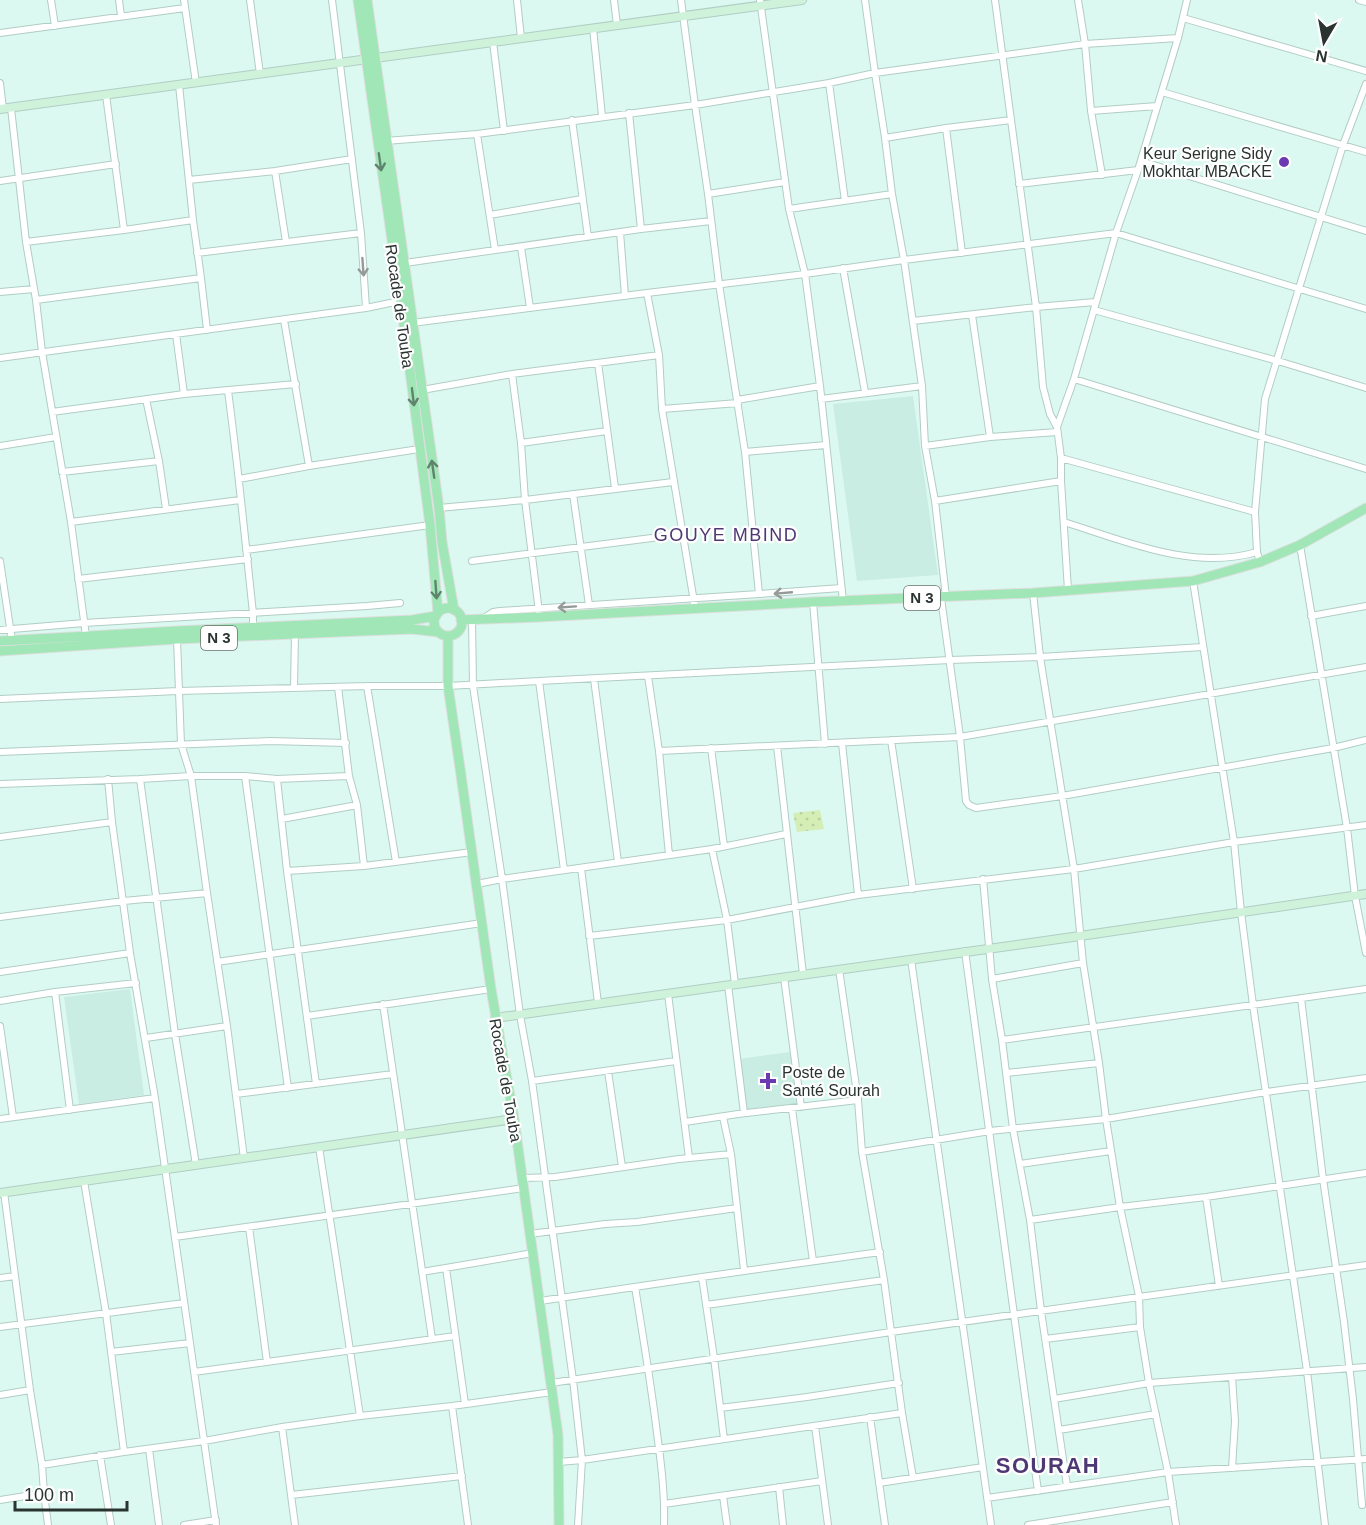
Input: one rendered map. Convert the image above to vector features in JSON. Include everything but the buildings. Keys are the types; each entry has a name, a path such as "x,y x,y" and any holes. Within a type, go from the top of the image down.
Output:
{"main road":[{"name":"Rocade de Touba","path":"358,0 370,59 382,141 400,301 408,324 422,390 442,542 454,610"},
{"name":"Rocade de Touba","path":"366,0 370,59"},
{"name":"Rocade de Touba","path":"382,141 405,263 419,449 430,525 437,614"},
{"name":"N 3","path":"461,620 694,603 813,602 944,597 1193,581 1260,562 1300,545 1366,508"},
{"path":"444,609 454,610 461,620 456,634 448,636 438,632 435,624 437,614 444,609"},
{"name":"N 3","path":"0,642 412,620 437,614"},
{"name":"N 3","path":"0,651 177,639 412,629 438,632"},
{"name":"Rocade de Touba","path":"448,636 448,687 495,1018 514,1119 552,1387 558,1435 560,1525"}],"street":[{"path":"51,0 55,26"},
{"path":"119,0 121,16"},
{"path":"184,0 196,83"},
{"path":"250,0 260,74"},
{"path":"332,0 361,232 366,308"},
{"path":"517,0 522,38"},
{"path":"614,0 617,25"},
{"path":"681,0 719,284 745,452 759,594"},
{"path":"5,109 684,16 761,3 802,0"},
{"path":"865,0 922,386 925,446 935,501 966,801 971,807 976,808 1062,796 1366,741"},
{"path":"995,0 1036,307 1046,403 1057,430 1061,458 1068,590"},
{"path":"1078,0 1091,111 1102,174"},
{"path":"1057,430 1116,233 1162,92 1187,0"},
{"path":"1359,0 1366,2"},
{"path":"761,3 789,209 805,274 820,386 843,601"},
{"path":"0,33 185,9"},
{"path":"1183,18 1366,71"},
{"path":"593,28 602,116"},
{"path":"382,141 504,131 695,105 829,83 874,73 1084,44 1178,38"},
{"path":"493,42 504,131"},
{"path":"0,83 19,178 42,352 71,522 86,636"},
{"path":"829,83 845,201"},
{"path":"1260,562 1257,552 1255,512 1265,399 1343,145 1366,84"},
{"path":"179,85 207,330"},
{"path":"1162,92 1366,152"},
{"path":"106,95 124,230"},
{"path":"1091,111 1157,106"},
{"path":"629,113 641,229"},
{"path":"572,120 588,237"},
{"path":"885,138 1011,120"},
{"path":"946,128 962,253"},
{"path":"477,134 495,250"},
{"path":"189,180 275,171 352,159"},
{"path":"1141,161 1366,231"},
{"path":"0,181 116,164"},
{"path":"1019,184 1138,170"},
{"path":"275,171 286,242"},
{"path":"708,194 785,182"},
{"path":"789,209 892,194"},
{"path":"490,214 582,199"},
{"path":"26,242 193,220"},
{"path":"405,263 711,221"},
{"path":"197,253 361,232"},
{"path":"620,232 625,296"},
{"path":"408,324 1116,233 1366,309"},
{"path":"521,247 530,308"},
{"path":"843,268 865,392"},
{"path":"36,300 201,278"},
{"path":"0,292 34,289"},
{"path":"647,293 659,355 662,409 673,482 694,603"},
{"path":"0,358 284,320 400,301"},
{"path":"912,321 1036,307 1095,306 1366,388"},
{"path":"972,315 990,437"},
{"path":"284,320 309,466"},
{"path":"176,334 184,394"},
{"path":"422,390 512,374 659,355"},
{"path":"598,363 615,488"},
{"path":"512,374 539,613 589,605 694,603 759,594 841,588"},
{"path":"1074,379 1366,469"},
{"path":"52,412 184,394 296,384"},
{"path":"662,409 738,401 820,386"},
{"path":"821,399 922,386"},
{"path":"228,391 248,559 253,628"},
{"path":"146,399 159,460 166,509"},
{"path":"925,446 1057,430"},
{"path":"521,443 607,431"},
{"path":"0,446 56,437"},
{"path":"745,452 826,445"},
{"path":"239,478 419,449"},
{"path":"1061,458 1255,512"},
{"path":"62,472 159,460"},
{"path":"935,501 1061,481"},
{"path":"439,508 673,482"},
{"path":"573,494 589,605"},
{"path":"71,522 240,500"},
{"path":"1064,522 1167,554 1219,557 1242,556 1257,552"},
{"path":"246,550 430,525"},
{"path":"472,561 683,534"},
{"path":"1300,545 1366,953"},
{"path":"78,579 248,559"},
{"path":"0,561 12,641"},
{"path":"1193,581 1234,842 1240,912 1307,1371 1325,1525"},
{"path":"1033,593 1040,657 1074,869 1083,963 1106,1119 1120,1207 1138,1296 1140,1327 1149,1383 1168,1472 1176,1525"},
{"path":"813,602 825,744"},
{"path":"0,630 400,603"},
{"path":"1311,616 1366,606"},
{"path":"472,619 472,686 502,879 573,1380 582,1460 578,1525"},
{"path":"294,688 295,635"},
{"path":"177,639 181,744 191,776 244,1158"},
{"path":"0,699 178,691 472,686 1203,647"},
{"path":"659,751 960,737 1366,667"},
{"path":"648,676 659,751 669,855"},
{"path":"594,679 618,862"},
{"path":"539,681 564,870"},
{"path":"367,686 396,862"},
{"path":"338,687 349,776 357,804 364,866"},
{"path":"891,740 913,889"},
{"path":"0,752 270,741 346,743"},
{"path":"842,743 858,895"},
{"path":"777,746 802,974"},
{"path":"711,748 724,846"},
{"path":"0,784 191,776 277,779 349,776"},
{"path":"245,777 288,1088"},
{"path":"108,779 130,953 146,1038 216,1523 184,1525"},
{"path":"140,779 175,1034 196,1165"},
{"path":"277,779 316,1084"},
{"path":"282,819 357,804"},
{"path":"0,837 112,822"},
{"path":"589,936 727,920 858,895 1074,869 1234,842 1366,825"},
{"path":"477,884 712,849 786,834"},
{"path":"712,849 727,920 744,1113"},
{"path":"287,871 364,866 472,852"},
{"path":"581,868 598,1004"},
{"path":"983,879 992,979 1013,1129 1030,1220 1067,1486"},
{"path":"0,917 207,893"},
{"path":"495,1018 1366,894"},
{"path":"217,962 482,923"},
{"path":"965,951 1038,1491"},
{"path":"0,972 130,953"},
{"path":"911,959 991,1525"},
{"path":"992,979 1083,963"},
{"path":"839,969 858,1100 862,1152 880,1252 913,1478"},
{"path":"784,977 801,1107"},
{"path":"0,1001 136,983"},
{"path":"307,1016 491,988"},
{"path":"1002,1040 1366,989"},
{"path":"55,992 70,1110"},
{"path":"668,994 689,1158"},
{"path":"1301,998 1323,1179 1363,1460 1362,1505"},
{"path":"383,1005 432,1339"},
{"path":"0,1026 13,1117"},
{"path":"146,1038 227,1026"},
{"path":"531,1081 676,1061"},
{"path":"1006,1073 1099,1063"},
{"path":"608,1071 622,1167"},
{"path":"236,1094 393,1074"},
{"path":"862,1152 990,1131 1106,1119 1366,1078"},
{"path":"0,1119 155,1098"},
{"path":"685,1122 858,1100"},
{"path":"792,1109 813,1261"},
{"path":"723,1117 731,1154 744,1270"},
{"path":"48,1525 42,1465 2,1192 514,1119"},
{"path":"319,1147 360,1416"},
{"path":"1020,1164 1111,1151"},
{"path":"175,1237 412,1203 545,1178 731,1154"},
{"path":"1030,1220 1366,1173"},
{"path":"84,1181 106,1313 124,1452"},
{"path":"1206,1197 1219,1286"},
{"path":"530,1234 737,1208"},
{"path":"249,1227 267,1362"},
{"path":"422,1272 533,1252"},
{"path":"540,1301 880,1252"},
{"path":"42,1465 282,1427 465,1404 552,1387 573,1380 714,1358 1366,1265"},
{"path":"446,1268 465,1404"},
{"path":"0,1278 15,1276"},
{"path":"702,1277 724,1438"},
{"path":"706,1305 884,1280"},
{"path":"635,1287 649,1368 659,1449 664,1525"},
{"path":"0,1327 184,1303"},
{"path":"1045,1339 1140,1327"},
{"path":"194,1372 456,1336"},
{"path":"111,1352 190,1343"},
{"path":"1054,1400 1149,1383 1366,1367"},
{"path":"1232,1377 1234,1421 1232,1468"},
{"path":"720,1408 899,1383"},
{"path":"0,1395 30,1390"},
{"path":"452,1406 468,1525"},
{"path":"559,1462 902,1413"},
{"path":"1059,1430 1156,1414"},
{"path":"870,1418 885,1525"},
{"path":"815,1426 828,1525"},
{"path":"282,1427 295,1525"},
{"path":"148,1449 159,1525"},
{"path":"100,1455 111,1525"},
{"path":"987,1498 1168,1472 1363,1460"},
{"path":"879,1483 982,1467"},
{"path":"291,1495 462,1476"},
{"path":"664,1504 822,1481"},
{"path":"779,1487 783,1525"},
{"path":"0,1500 44,1493"},
{"path":"723,1496 728,1525"},
{"path":"1028,1525 1173,1502"}],"shaded area":[{"path":"913,396 938,575 857,581 833,404"},
{"path":"130,989 144,1095 79,1104 64,997"},
{"name":"Poste de Santé Sourah","path":"790,1052 797,1104 746,1110 739,1059"}],"green space":[{"path":"820,810 824,829 797,832 793,813"}],"place":[{"name":"Keur Serigne Sidy Mokhtar MBACKE","path":"1284,162"},
{"name":"Poste de Santé Sourah","path":"768,1081"}],"district":[{"name":"GOUYE MBIND","path":"726,535"},
{"name":"SOURAH","path":"1048,1465"}]}
